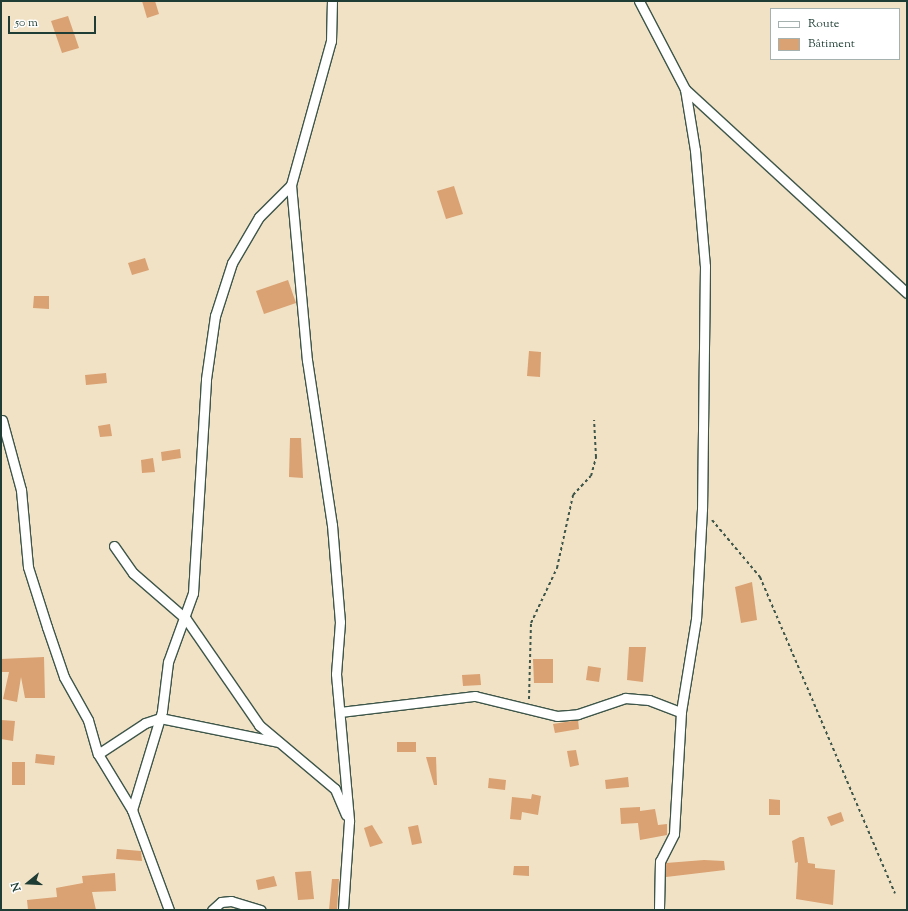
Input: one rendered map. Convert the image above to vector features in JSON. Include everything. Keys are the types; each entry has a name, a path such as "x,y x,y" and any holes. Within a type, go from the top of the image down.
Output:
{"street":[{"path":"332,1 331,41 291,185 307,360 336,569 340,622 336,674 349,821 343,910"},
{"path":"639,1 684,89 695,150 705,266 702,509 696,619 681,712 674,834 660,861 659,910"},
{"path":"684,89 907,293"},
{"path":"132,810 160,718 168,662 186,619 193,593 206,380 215,316 232,263 259,217 291,185"},
{"path":"2,420 21,490 28,567 64,677 88,720 98,754 132,810 169,910"},
{"path":"114,546 133,573 186,619 259,725 335,789 349,821"},
{"path":"340,712 475,696 557,716 578,714 625,698 649,700 681,712"},
{"path":"98,754 145,723 160,718 280,742"},
{"path":"212,910 221,902 231,901 261,910"}],"path":[{"path":"529,710 531,623 557,568 573,495 591,476 596,457 594,420"},
{"path":"702,509 760,577 895,893"}],"building":[{"path":"142,1 155,1 159,14 147,18"},
{"path":"68,16 79,48 62,53 51,21"},
{"path":"454,186 463,214 446,219 437,191"},
{"path":"145,258 149,270 132,275 128,263"},
{"path":"288,280 296,303 264,314 256,291"},
{"path":"34,296 49,296 49,309 33,308"},
{"path":"529,351 541,352 540,377 527,376"},
{"path":"106,373 107,383 86,385 85,375"},
{"path":"110,424 112,436 100,437 98,426"},
{"path":"290,438 301,438 303,478 289,477"},
{"path":"180,449 181,458 162,461 161,452"},
{"path":"153,458 155,472 142,473 141,460"},
{"path":"752,582 757,620 741,623 735,587"},
{"path":"629,647 646,647 643,682 627,680"},
{"path":"44,657 45,698 25,698 21,677 17,702 3,699 9,672 1,672 1,659"},
{"path":"533,659 553,659 553,683 534,683"},
{"path":"588,666 601,668 599,682 586,680"},
{"path":"480,674 481,685 463,686 462,675"},
{"path":"1,720 15,721 13,741 1,739"},
{"path":"578,720 579,729 555,733 553,724"},
{"path":"397,742 416,742 416,752 397,752"},
{"path":"576,750 579,765 570,767 567,751"},
{"path":"36,754 55,756 54,765 35,763"},
{"path":"426,757 436,757 437,785 434,785"},
{"path":"12,762 25,762 25,785 12,785"},
{"path":"628,777 629,787 606,789 605,780"},
{"path":"489,778 506,780 505,790 488,788"},
{"path":"532,794 541,796 538,815 522,812 521,820 510,819 512,797 531,799"},
{"path":"769,799 780,800 780,815 769,815"},
{"path":"640,807 640,811 655,809 658,825 667,824 667,835 640,840 638,823 621,824 620,808"},
{"path":"841,812 844,821 831,826 827,817"},
{"path":"372,825 383,843 370,847 364,828"},
{"path":"418,825 422,843 412,845 408,827"},
{"path":"800,837 804,837 808,863 815,864 815,868 835,870 833,905 796,899 798,862 795,863 792,841"},
{"path":"117,849 141,851 142,861 116,859"},
{"path":"704,860 724,861 725,870 666,877 666,863"},
{"path":"514,866 529,866 529,876 513,875"},
{"path":"311,871 314,899 298,900 295,872"},
{"path":"115,873 116,891 92,892 96,910 28,910 27,900 57,897 56,888 83,883 82,876"},
{"path":"274,876 277,886 258,890 256,880"},
{"path":"332,879 339,879 337,910 329,910"}]}
